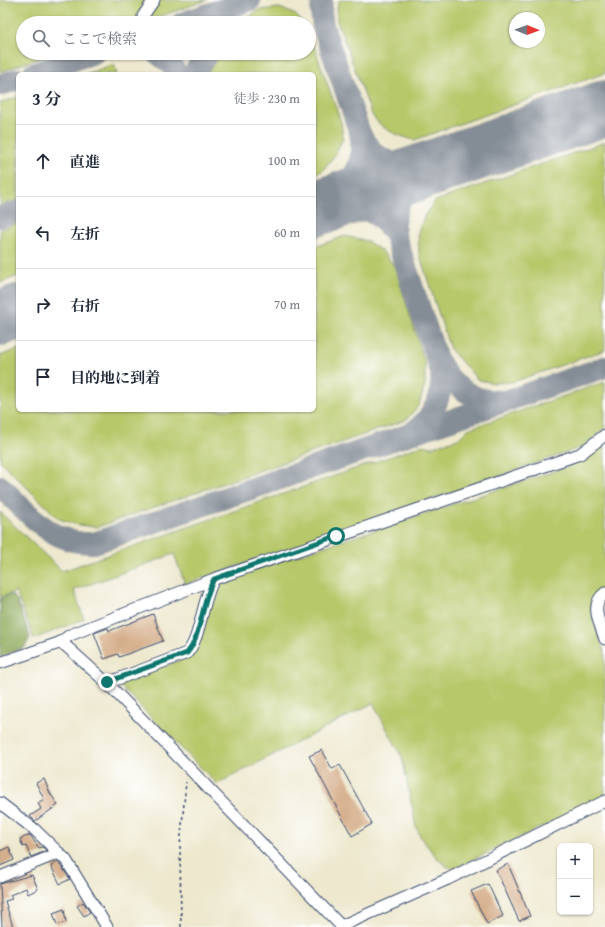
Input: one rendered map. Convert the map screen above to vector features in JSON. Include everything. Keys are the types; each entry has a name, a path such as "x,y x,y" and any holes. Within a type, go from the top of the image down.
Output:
{"street":[{"path":"143,16 154,0"},
{"path":"0,663 59,643 70,635 214,579 580,454 605,435"},
{"path":"107,682 187,653 193,647 205,598 214,579"},
{"path":"605,593 598,600 596,606 605,639"},
{"path":"59,643 66,646 107,682 342,926 448,879 605,801"},
{"path":"0,803 34,828 60,853 71,868 107,927"},
{"path":"0,877 60,853"}],"path":[{"path":"181,927 180,846 186,782"}],"green space":[{"path":"0,0 151,0 141,16 16,16 16,60 34,60 0,72"},
{"path":"158,0 207,0 161,16 148,16"},
{"path":"339,0 605,0 605,73 414,140 384,128 371,113 337,21 337,8"},
{"path":"280,8 297,16 250,16 258,10"},
{"path":"316,52 341,122 343,138 335,155 322,171 316,173 316,72 208,72 216,60 316,60"},
{"path":"114,64 116,72 91,72"},
{"path":"16,98 16,202 0,208 0,103"},
{"path":"605,142 605,350 513,382 494,383 478,380 450,349 419,253 418,232 424,216 435,201"},
{"path":"16,224 16,277 0,283 0,230"},
{"path":"345,236 367,241 383,252 395,267 425,363 425,385 419,405 406,420 97,527 78,525 59,519 0,461 0,356 16,350 16,412 316,412 316,246"},
{"path":"605,382 605,428 583,447 185,584 174,554 74,590 84,619 34,639 16,592 0,597 0,512 62,571 423,445 431,447 458,439 468,429"},
{"path":"605,444 605,589 594,597 591,604 591,613 605,654 605,797 453,869 446,866 437,858 421,838 416,827 402,757 373,703 217,784 117,683 189,657 212,589 222,580 567,467"},
{"path":"12,595 17,600 30,637 25,647 0,657 0,599"}],"building":[{"path":"153,614 163,641 119,657 118,654 104,659 94,633 108,628 109,631"},
{"path":"322,750 332,769 340,765 372,824 352,836 309,756"},
{"path":"44,779 50,793 58,805 35,821 30,816 41,809 38,803 44,799 36,783"},
{"path":"30,835 39,848 43,847 46,851 31,857 26,846 23,847 20,839"},
{"path":"9,847 14,860 0,866 0,851"},
{"path":"58,862 70,879 60,884 51,866"},
{"path":"508,864 530,916 519,921 496,870"},
{"path":"32,875 38,889 28,894 26,888 10,895 12,899 5,901 13,927 2,927 0,884"},
{"path":"488,884 503,916 487,924 471,891"},
{"path":"83,902 90,912 84,916 77,906"},
{"path":"64,909 66,922 57,925 53,913"}],"taxiway":[{"path":"203,16 250,0"},
{"path":"322,0 321,12 323,26 360,133 362,144 359,164 355,173 343,190 327,204"},
{"path":"39,72 74,60"},
{"path":"166,60 171,64 176,72"},
{"path":"194,72 203,60"},
{"path":"0,85 16,80"},
{"path":"360,133 373,151 390,162 410,167 432,168"},
{"path":"413,432 427,420 436,405 439,397 441,371 395,235 395,224 399,204 408,187 423,173 432,168"},
{"path":"327,204 347,204 366,209 382,220 395,235"},
{"path":"0,217 16,212"},
{"path":"440,363 451,380 466,392 483,399 503,401"},
{"path":"0,486 41,525 53,533 65,539 94,543 605,367"}],"runway":[{"path":"316,208 605,108"},
{"path":"0,318 16,313"}],"route":[{"path":"107,682 187,653 193,647 205,598 214,579 336,536"}]}
